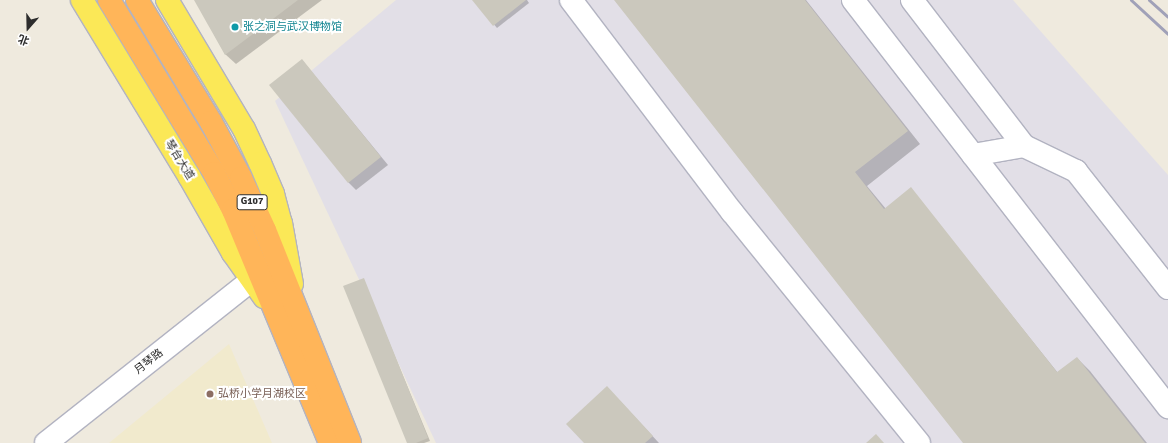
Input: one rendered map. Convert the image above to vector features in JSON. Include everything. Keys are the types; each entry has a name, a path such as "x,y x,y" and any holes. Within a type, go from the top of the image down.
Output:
{"highway":[{"name":"琴台大道","path":"109,0 214,172 288,315 350,443"},
{"name":"琴台大道","path":"137,0 225,147 265,230 288,315 330,443"}],"main road":[{"name":"琴台大道","path":"82,0 233,253 252,280 288,315"},
{"name":"琴台大道","path":"167,0 244,129 260,163 272,194 281,223 288,315"}],"street":[{"path":"570,0 732,212 919,443"},
{"path":"853,0 1168,407"},
{"path":"912,0 1024,146 1076,171 1168,288"},
{"path":"973,155 1024,146"},
{"name":"月琴路","path":"46,443 252,280"}],"shaded area":[{"path":"396,0 1013,0 1168,175 1168,443 436,443 275,101"},
{"name":"弘桥小学月湖校区","path":"229,344 272,443 109,443"}],"building":[{"name":"张之洞与武汉博物馆","path":"194,0 298,0 225,55"},
{"path":"472,0 526,0 493,26"},
{"path":"614,0 805,0 908,131 855,172 884,209 911,187 1057,372 1077,357 1145,443 963,443"},
{"path":"302,59 381,157 348,183 269,85"},
{"path":"364,278 428,438 416,443 407,443 343,286"},
{"path":"607,386 653,436 645,443 584,443 566,424"},
{"path":"876,434 884,443 866,443"}],"railway":[{"path":"1131,0 1168,34"},
{"path":"1149,0 1168,17"}],"place":[{"name":"张之洞与武汉博物馆","path":"235,27"},
{"name":"弘桥小学月湖校区","path":"210,394"}]}
